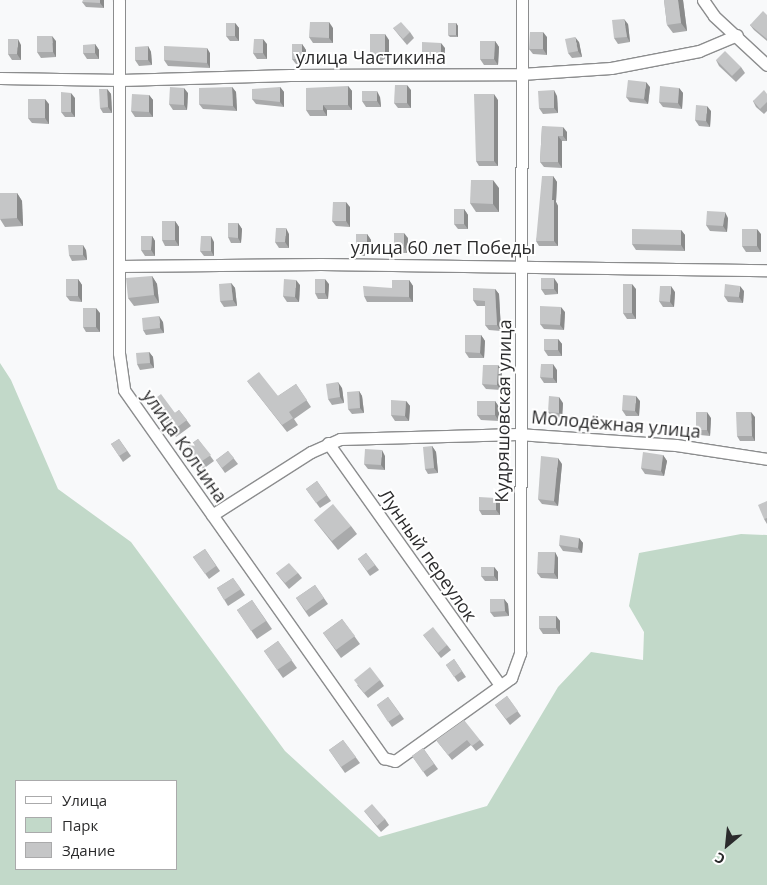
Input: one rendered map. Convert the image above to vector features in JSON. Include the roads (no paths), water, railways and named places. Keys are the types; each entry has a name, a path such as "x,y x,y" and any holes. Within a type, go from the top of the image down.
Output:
{"street":[{"name":"улица Колчина","path":"119,0 119,353 124,390 384,758 395,761"},
{"name":"Кудряшовская улица","path":"395,761 511,678 517,668 520,653 518,434 522,265 522,0"},
{"path":"702,0 714,16 737,35 767,65"},
{"name":"улица Частикина","path":"0,78 120,80 290,75 521,74 611,68 699,51 737,35"},
{"name":"улица 60 лет Победы","path":"119,266 522,265 767,270"},
{"name":"Молодёжная улица","path":"212,516 328,443 362,437 518,434 676,444 767,459"},
{"name":"Лунный переулок","path":"328,443 500,685"}]}
